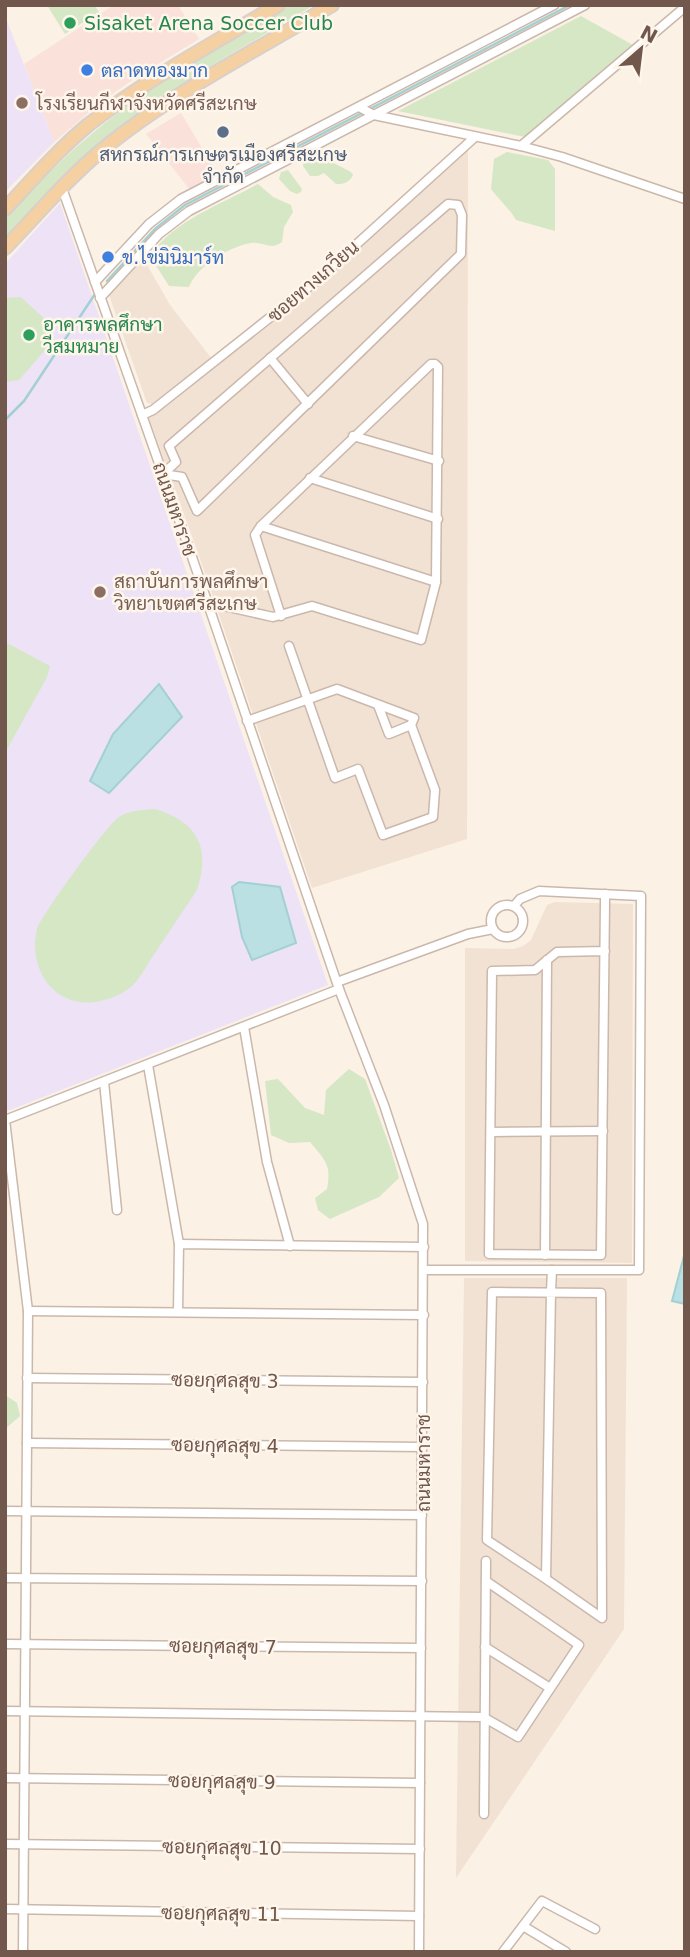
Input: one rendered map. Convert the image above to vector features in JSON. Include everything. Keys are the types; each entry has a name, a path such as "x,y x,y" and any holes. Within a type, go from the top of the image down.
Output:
{"main road":[{"path":"5,209 86,127 138,89 278,5"},
{"path":"5,248 62,188 103,150 154,111 332,5"}],"street":[{"path":"95,282 149,224 181,199 554,5"},
{"path":"100,298 159,234 189,211 585,5"},
{"path":"521,146 685,7"},
{"path":"359,107 374,115 562,157 685,199"},
{"name":"ซอยทางเกวียน","path":"142,415 164,402 316,281 475,137"},
{"name":"ถนนมหาราช","path":"62,188 338,986 384,1105 423,1224 419,1952"},
{"path":"448,204 458,205 462,215 461,254 197,511 183,478 163,474 176,462 169,446 448,204"},
{"path":"270,358 308,404"},
{"path":"206,602 273,617 281,616 312,606 421,640 436,582 439,461 438,367 435,363 353,436 255,535 281,616"},
{"path":"353,436 439,461"},
{"path":"310,478 438,519"},
{"path":"261,526 436,582"},
{"path":"247,720 308,699 337,689 414,718 411,725 435,790 433,817 383,835 358,769 335,778 308,699 289,646"},
{"path":"378,705 388,734 411,725"},
{"path":"424,1270 639,1270 641,896 539,891 520,899 514,906"},
{"path":"605,894 605,951 601,1255 489,1254 492,971 536,970 557,952 605,951"},
{"path":"507,905 514,906 524,918 520,933 513,937 505,938 493,929 492,916 495,910 507,905"},
{"path":"23,1952 28,1311 5,1120 244,1027 468,934 493,929"},
{"path":"545,1255 547,960"},
{"path":"244,1027 268,1162 290,1246"},
{"path":"148,1065 180,1244 178,1312"},
{"path":"104,1082 117,1210"},
{"path":"491,1132 603,1131"},
{"path":"180,1244 424,1247"},
{"path":"546,1580 552,1270"},
{"path":"492,1292 601,1293 602,1618 546,1580 487,1540 492,1292"},
{"path":"28,1311 424,1315"},
{"name":"ซอยกุศลสุข 3","path":"27,1378 423,1382"},
{"name":"ซอยกุศลสุข 4","path":"27,1443 423,1447"},
{"path":"5,1511 422,1515"},
{"path":"484,1814 486,1561"},
{"path":"5,1577 422,1581"},
{"path":"5,1711 483,1717 518,1737 579,1645 486,1581"},
{"name":"ซอยกุศลสุข 7","path":"5,1644 421,1648"},
{"path":"485,1647 550,1688"},
{"name":"ซอยกุศลสุข 9","path":"5,1778 420,1783"},
{"name":"ซอยกุศลสุข 10","path":"5,1844 420,1849"},
{"path":"503,1952 542,1901 595,1928"},
{"name":"ซอยกุศลสุข 11","path":"5,1909 419,1916"},
{"path":"523,1926 566,1952"}],"shaded area":[{"name":"ตลาดทองมาก","path":"114,5 178,5 199,39 101,102 54,142 24,64"},
{"name":"โรงเรียนกีฬาจังหวัดศรีสะเกษ","path":"5,16 54,142 5,192"},
{"path":"181,113 219,177 191,191 146,134"},
{"path":"468,148 467,839 312,888 149,418 318,283"},
{"name":"สถาบันการพลศึกษา วิทยาเขตศรีสะเกษ","path":"60,203 328,985 5,1112 5,264"},
{"path":"143,258 170,305 212,359 152,404 147,403 109,295"},
{"path":"555,902 633,904 632,1263 465,1261 465,948 514,949 523,946 531,940 547,905"},
{"path":"464,1278 627,1278 624,1629 456,1878"}],"green space":[{"name":"Sisaket Arena Soccer Club","path":"47,5 94,5 99,12 65,34"},
{"path":"290,5 314,5 206,69 128,121 78,163 5,237 5,218 91,134 166,80"},
{"path":"581,16 633,45 525,137 398,111"},
{"path":"507,152 548,160 555,169 555,231 516,220 491,189 494,159"},
{"path":"322,157 353,175 341,184 336,184 324,173 310,176 303,166 304,159"},
{"path":"288,170 302,189 297,194 290,191 279,179 281,172"},
{"path":"258,184 273,197 291,205 293,212 284,227 282,242 274,246 255,243 242,245 206,265 189,287 169,286 150,256 160,243 199,214"},
{"name":"อาคารพลศึกษา วีสมหมาย","path":"21,297 54,328 52,342 19,380 5,382 5,298"},
{"path":"5,642 50,666 47,677 5,753"},
{"path":"155,809 182,821 197,839 202,861 197,890 134,984 116,996 101,1001 80,1002 68,999 49,985 38,965 35,941 37,929 61,890 112,824 127,813"},
{"path":"349,1069 365,1079 399,1178 379,1197 330,1219 318,1210 315,1198 327,1189 329,1174 326,1163 310,1142 289,1143 271,1135 265,1081 278,1079 305,1108 324,1115 326,1090"},
{"path":"5,1395 17,1403 20,1416 5,1429"}],"water":[{"path":"159,684 182,717 109,793 90,781 113,734"},
{"path":"239,882 280,887 296,943 252,960 242,937 232,887"},
{"path":"685,1252 685,1304 672,1301"}],"waterway":[{"path":"107,281 155,229 185,205 570,5"},
{"path":"5,420 24,401 95,294"}],"place":[{"name":"Sisaket Arena Soccer Club","path":"70,23"},
{"name":"ตลาดทองมาก","path":"87,70"},
{"name":"โรงเรียนกีฬาจังหวัดศรีสะเกษ","path":"22,103"},
{"name":"สหกรณ์การเกษตรเมืองศรีสะเกษ จำกัด","path":"223,132"},
{"name":"ข.ไข่มินิมาร์ท","path":"108,257"},
{"name":"อาคารพลศึกษา วีสมหมาย","path":"29,335"},
{"name":"สถาบันการพลศึกษา วิทยาเขตศรีสะเกษ","path":"100,592"}]}
